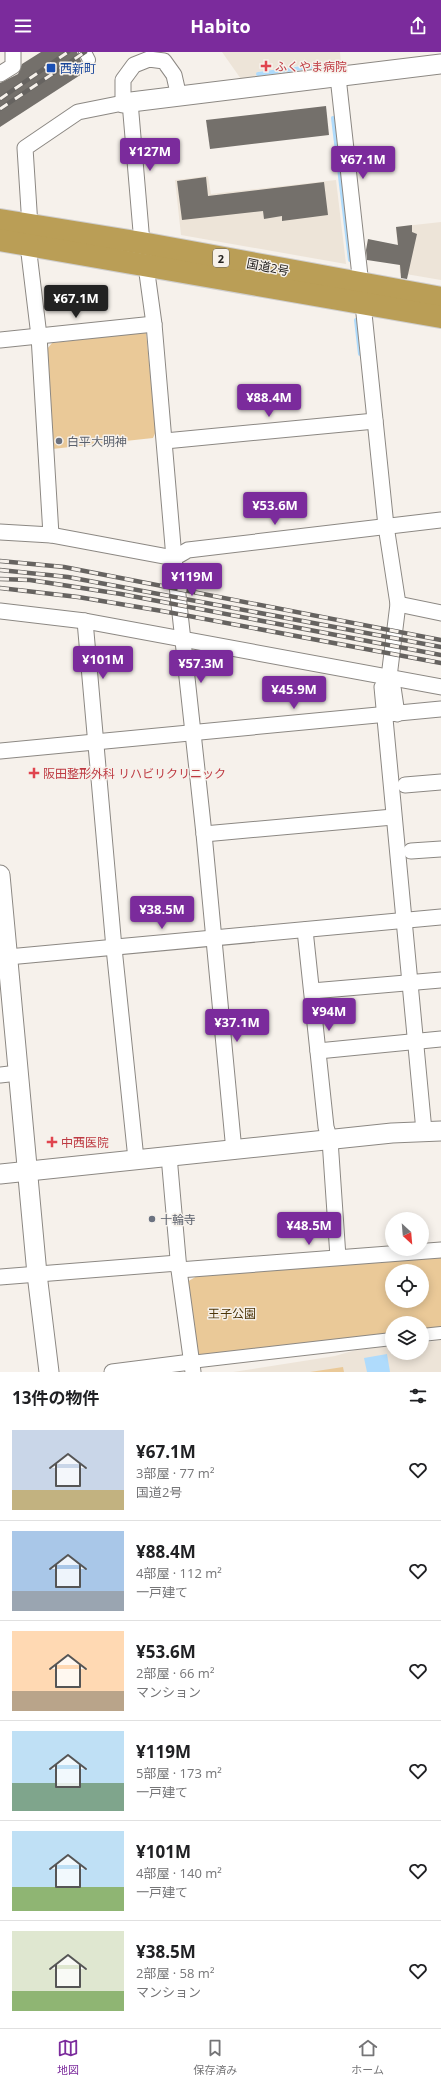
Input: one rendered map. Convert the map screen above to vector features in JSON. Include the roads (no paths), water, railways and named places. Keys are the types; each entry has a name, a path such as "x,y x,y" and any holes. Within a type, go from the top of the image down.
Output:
{"highway":[{"name":"国道2号","path":"0,220 29,235 146,266 362,295 441,298"},
{"name":"国道2号","path":"0,240 29,235 142,243 362,295 441,317"}],"street":[{"path":"0,74 13,66 13,52"},
{"path":"142,243 123,80 134,65 150,60 164,61 174,76 178,97"},
{"path":"51,536 39,336 29,235 25,148 78,112 126,103 441,64"},
{"path":"0,1174 136,1159 433,1131 416,1042 393,817 391,715 393,687 389,677 398,604 386,526 338,77"},
{"path":"146,266 154,324 174,558 204,834 234,1150"},
{"path":"0,340 154,324"},
{"path":"165,441 375,421"},
{"path":"0,532 51,536 174,558 188,550 441,520"},
{"path":"398,604 441,613"},
{"path":"0,611 85,622 441,687"},
{"path":"85,622 114,948 136,1159"},
{"path":"0,751 441,710"},
{"path":"404,785 441,782"},
{"path":"204,834 393,817"},
{"path":"411,851 441,849"},
{"path":"0,875 8,957 6,1000 9,1074 27,1171 37,1274 49,1372"},
{"path":"8,957 441,917"},
{"path":"305,930 326,1127 330,1140 338,1257"},
{"path":"312,991 410,984 441,980"},
{"path":"318,1052 441,1039"},
{"path":"169,1156 179,1266 192,1367"},
{"path":"0,1276 441,1250"},
{"path":"429,1334 441,1333"},
{"path":"112,1372 192,1367 385,1340"}],"water":[{"path":"385,1354 385,1360 388,1360 390,1372 367,1372 364,1358"}],"waterway":[{"path":"258,74 316,66"},
{"path":"333,118 350,260"},
{"path":"356,320 360,354"}],"railway":[{"path":"0,99 68,52"},
{"path":"0,109 85,52"},
{"path":"0,561 64,567 441,640"},
{"path":"0,570 68,577 441,647"},
{"path":"0,579 30,580 121,594 441,655"},
{"path":"0,588 78,597 162,611 441,663"}],"place":[{"name":"ふくやま病院","path":"266,66"},
{"name":"西新町","path":"51,68"},
{"name":"白平大明神","path":"59,441"},
{"name":"阪田整形外科 リハビリクリニック","path":"34,773"},
{"name":"中西医院","path":"52,1142"},
{"name":"十輪寺","path":"152,1219"}],"park label":[{"name":"王子公園","path":"232,1313"}]}
